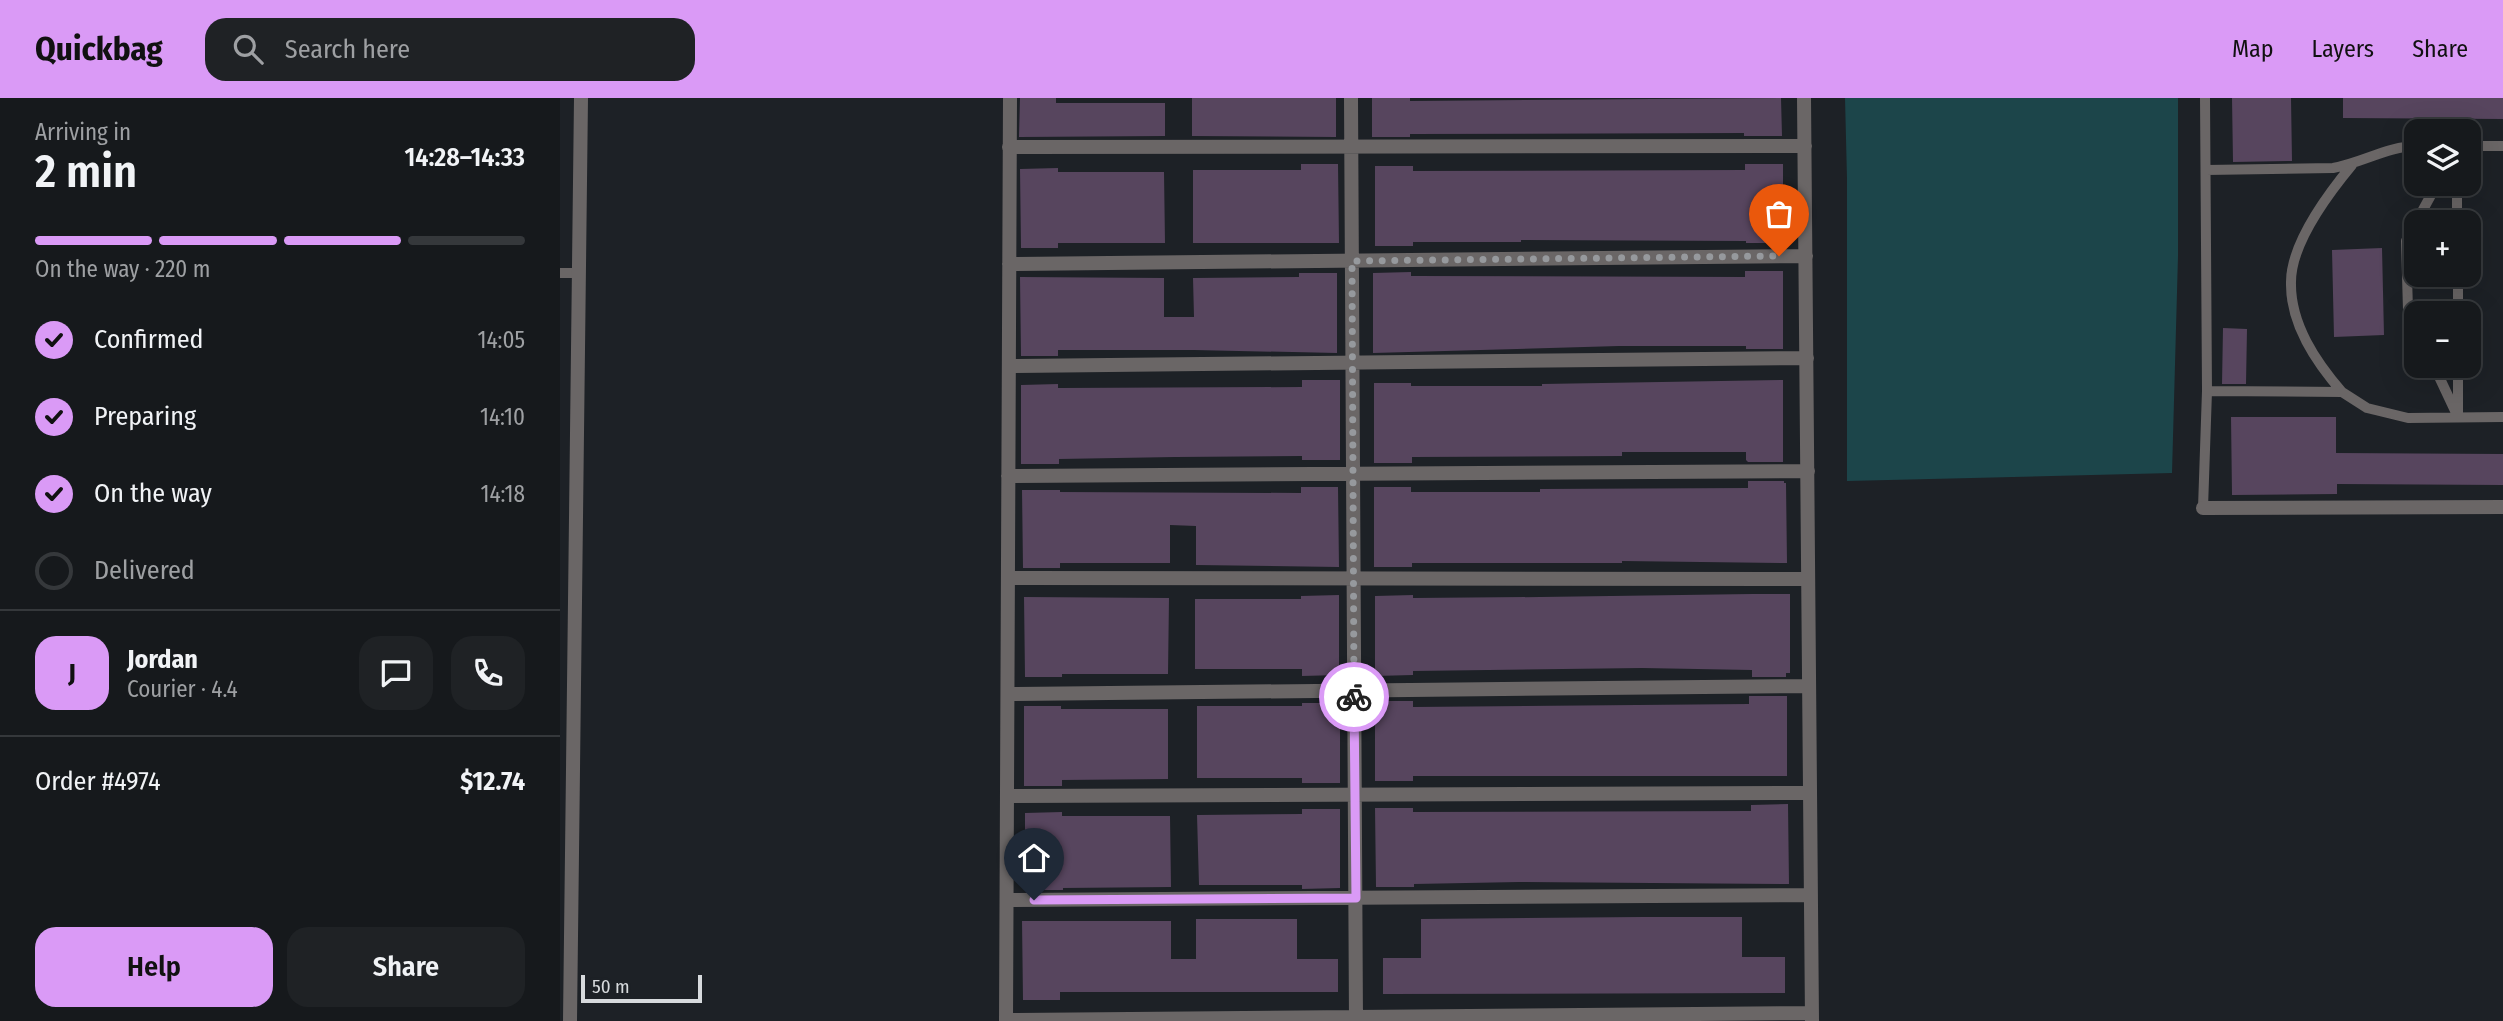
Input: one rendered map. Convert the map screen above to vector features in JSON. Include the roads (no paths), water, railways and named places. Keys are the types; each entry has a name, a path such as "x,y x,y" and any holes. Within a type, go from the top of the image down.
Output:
{"street":[{"path":"570,1021 581,98"},
{"path":"1010,98 1006,1021 1812,1017 1804,98"},
{"path":"1351,98 1356,1019"},
{"path":"1009,147 1805,146"},
{"path":"1009,264 1806,256"},
{"path":"1009,366 1807,358"},
{"path":"1008,476 1808,471"},
{"path":"2203,508 2503,507"},
{"path":"1008,578 1808,579"},
{"path":"1007,694 1809,686"},
{"path":"1007,796 1810,793"},
{"path":"1007,900 1811,895"}],"lane":[{"path":"2203,508 2207,391 2205,98"},
{"path":"2206,170 2333,168 2352,165 2404,146"},
{"path":"2481,146 2503,146"},
{"path":"2352,165 2324,200 2299,248 2291,282 2298,326 2325,372 2342,392 2367,408 2408,418 2503,417"},
{"path":"561,273 579,273"},
{"path":"2440,378 2458,417"},
{"path":"2458,378 2458,417"},
{"path":"2207,391 2342,392"}],"water":[{"path":"1845,98 2178,98 2178,256 2172,473 1847,481"}]}
